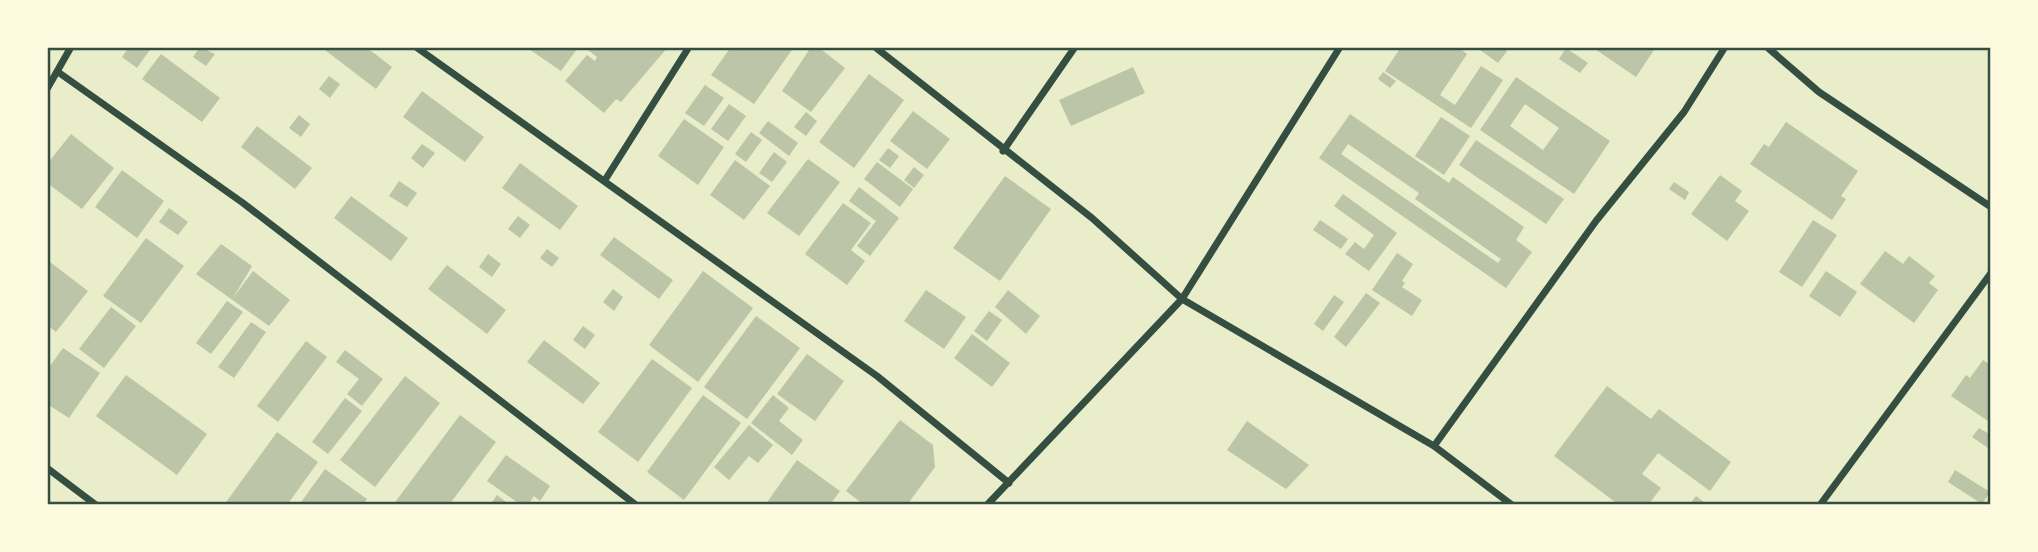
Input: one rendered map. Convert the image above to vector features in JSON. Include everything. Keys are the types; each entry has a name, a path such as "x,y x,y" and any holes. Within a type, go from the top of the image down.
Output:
{"street":[{"path":"47,89 71,47"},
{"path":"416,47 877,376 1009,483"},
{"path":"605,180 689,47"},
{"path":"875,47 1003,151 1092,218 1182,299 1434,446 1512,505"},
{"path":"1003,151 1075,47"},
{"path":"987,505 1182,299 1340,47"},
{"path":"1434,446 1596,221 1685,111 1725,47"},
{"path":"1767,47 1819,92 1991,207"},
{"path":"58,72 243,203 636,505"},
{"path":"1820,505 1991,273"},
{"path":"47,468 96,505"}],"building":[{"path":"129,47 152,47 137,68 122,57"},
{"path":"200,47 215,54 206,66 193,57"},
{"path":"321,47 366,47 392,67 376,89"},
{"path":"526,47 574,47 577,49 561,71"},
{"path":"590,47 668,47 621,102 616,99 604,113 565,81 587,55 595,61 597,57 588,50"},
{"path":"731,47 794,47 754,104 711,75"},
{"path":"811,47 818,47 845,68 811,112 782,91"},
{"path":"1401,47 1458,47 1467,54 1440,95 1455,105 1481,66 1503,80 1471,128 1385,71"},
{"path":"1476,47 1502,47 1507,51 1498,63"},
{"path":"1592,47 1656,47 1636,77"},
{"path":"1566,48 1588,63 1580,73 1559,59"},
{"path":"161,54 220,98 202,122 142,79"},
{"path":"1133,67 1145,93 1071,126 1059,100"},
{"path":"1383,72 1396,81 1390,88 1378,79"},
{"path":"869,74 904,100 854,168 819,142"},
{"path":"329,76 340,84 330,98 319,89"},
{"path":"1516,77 1610,141 1574,194 1480,130","holes":["1525,104 1559,128 1543,150 1510,126"]},
{"path":"705,85 724,98 704,126 685,113"},
{"path":"422,91 484,137 465,162 403,117"},
{"path":"729,104 746,116 728,141 711,129"},
{"path":"913,111 950,139 927,169 890,141"},
{"path":"806,112 817,121 806,136 794,127"},
{"path":"1350,114 1449,183 1453,177 1524,227 1516,240 1532,252 1506,288 1319,158","holes":["1348,144 1419,193 1415,199 1501,259 1498,263 1341,154"]},
{"path":"299,115 310,124 301,137 289,128"},
{"path":"1441,117 1470,136 1444,175 1415,156"},
{"path":"684,119 724,147 698,185 658,156"},
{"path":"768,121 798,143 789,156 759,133"},
{"path":"1786,122 1858,171 1841,196 1846,199 1832,220 1750,164 1764,144 1769,147"},
{"path":"257,126 312,168 295,189 241,147"},
{"path":"751,132 762,140 746,162 735,154"},
{"path":"71,134 114,168 82,209 47,183 47,164"},
{"path":"1476,140 1564,199 1546,224 1459,165"},
{"path":"422,144 435,153 423,168 411,158"},
{"path":"888,148 899,156 890,168 879,160"},
{"path":"774,152 787,162 772,182 759,173"},
{"path":"808,159 840,182 799,236 767,213"},
{"path":"735,160 770,186 744,220 710,195"},
{"path":"877,162 913,189 900,207 864,179"},
{"path":"520,163 578,206 560,230 502,188"},
{"path":"914,167 924,175 914,188 904,180"},
{"path":"122,170 164,201 137,238 95,207"},
{"path":"1720,175 1742,191 1735,201 1749,211 1727,241 1691,214"},
{"path":"1005,176 1051,209 1000,281 953,248"},
{"path":"399,181 417,193 407,207 389,196"},
{"path":"1674,182 1689,192 1685,200 1669,189"},
{"path":"859,187 899,218 870,256 857,246 876,221 849,201"},
{"path":"1343,194 1397,233 1369,271 1345,254 1355,242 1364,249 1374,235 1334,206"},
{"path":"351,196 408,238 391,261 334,218"},
{"path":"843,203 871,223 851,250 865,261 847,285 805,254"},
{"path":"169,208 188,222 178,235 159,222"},
{"path":"518,216 530,225 520,238 508,229"},
{"path":"1320,220 1348,239 1341,249 1313,230"},
{"path":"1813,220 1837,235 1802,287 1779,272"},
{"path":"614,237 673,280 659,299 600,255"},
{"path":"146,238 184,266 141,323 103,296"},
{"path":"221,244 252,266 233,298 253,271 290,300 269,326 196,274"},
{"path":"547,249 559,258 552,267 540,258"},
{"path":"1885,251 1903,264 1909,256 1935,276 1929,283 1938,290 1914,323 1860,284"},
{"path":"1397,253 1413,264 1402,281 1405,283 1402,287 1422,300 1412,316 1372,290"},
{"path":"488,254 501,264 492,277 479,267"},
{"path":"50,262 88,291 56,332 47,325 47,266"},
{"path":"447,265 506,310 487,334 428,289"},
{"path":"703,271 753,308 698,382 649,345"},
{"path":"1826,271 1857,292 1840,317 1809,296"},
{"path":"613,289 623,297 614,311 603,302"},
{"path":"926,290 966,317 944,349 904,321"},
{"path":"1008,290 1040,316 1026,334 995,307"},
{"path":"1366,293 1380,303 1346,347 1334,337"},
{"path":"1334,295 1344,302 1323,331 1314,324"},
{"path":"227,301 243,312 211,354 196,343"},
{"path":"111,307 136,326 104,368 79,349"},
{"path":"989,311 1002,320 987,341 974,331"},
{"path":"756,316 800,348 747,419 704,387"},
{"path":"251,322 266,332 234,378 218,367"},
{"path":"583,326 595,335 585,349 573,340"},
{"path":"972,334 1010,363 992,387 954,358"},
{"path":"544,340 600,383 583,404 527,362"},
{"path":"306,341 327,357 278,422 257,406"},
{"path":"63,348 100,373 69,418 47,404 47,370"},
{"path":"345,350 383,379 362,406 347,394 359,379 336,362"},
{"path":"807,354 844,381 815,421 777,394"},
{"path":"652,359 692,388 638,462 598,432"},
{"path":"1983,360 1991,365 1991,423 1951,396 1966,375 1970,378"},
{"path":"126,375 207,434 177,475 96,416"},
{"path":"405,376 440,403 375,487 340,460"},
{"path":"1607,386 1651,419 1659,409 1731,462 1710,491 1658,453 1642,474 1661,488 1648,505 1619,505 1554,456"},
{"path":"703,395 741,423 684,500 647,472"},
{"path":"773,395 789,408 779,421 803,440 792,455 751,423"},
{"path":"345,398 362,411 328,454 312,442"},
{"path":"460,415 496,442 449,505 393,505"},
{"path":"900,420 933,445 935,467 907,505 864,505 846,491"},
{"path":"1247,421 1309,465 1286,489 1227,450"},
{"path":"749,425 773,445 758,463 749,456 729,480 714,467"},
{"path":"1979,428 1991,435 1991,450 1972,437"},
{"path":"277,432 318,462 287,505 224,505"},
{"path":"506,455 550,486 540,501 534,496 528,505 521,505 487,481"},
{"path":"797,460 840,491 830,505 765,505"},
{"path":"325,469 367,499 363,505 299,505"},
{"path":"1955,470 1990,492 1982,504 1948,482"},
{"path":"497,495 510,505 490,505"},
{"path":"1696,496 1708,505 1689,505"}]}
